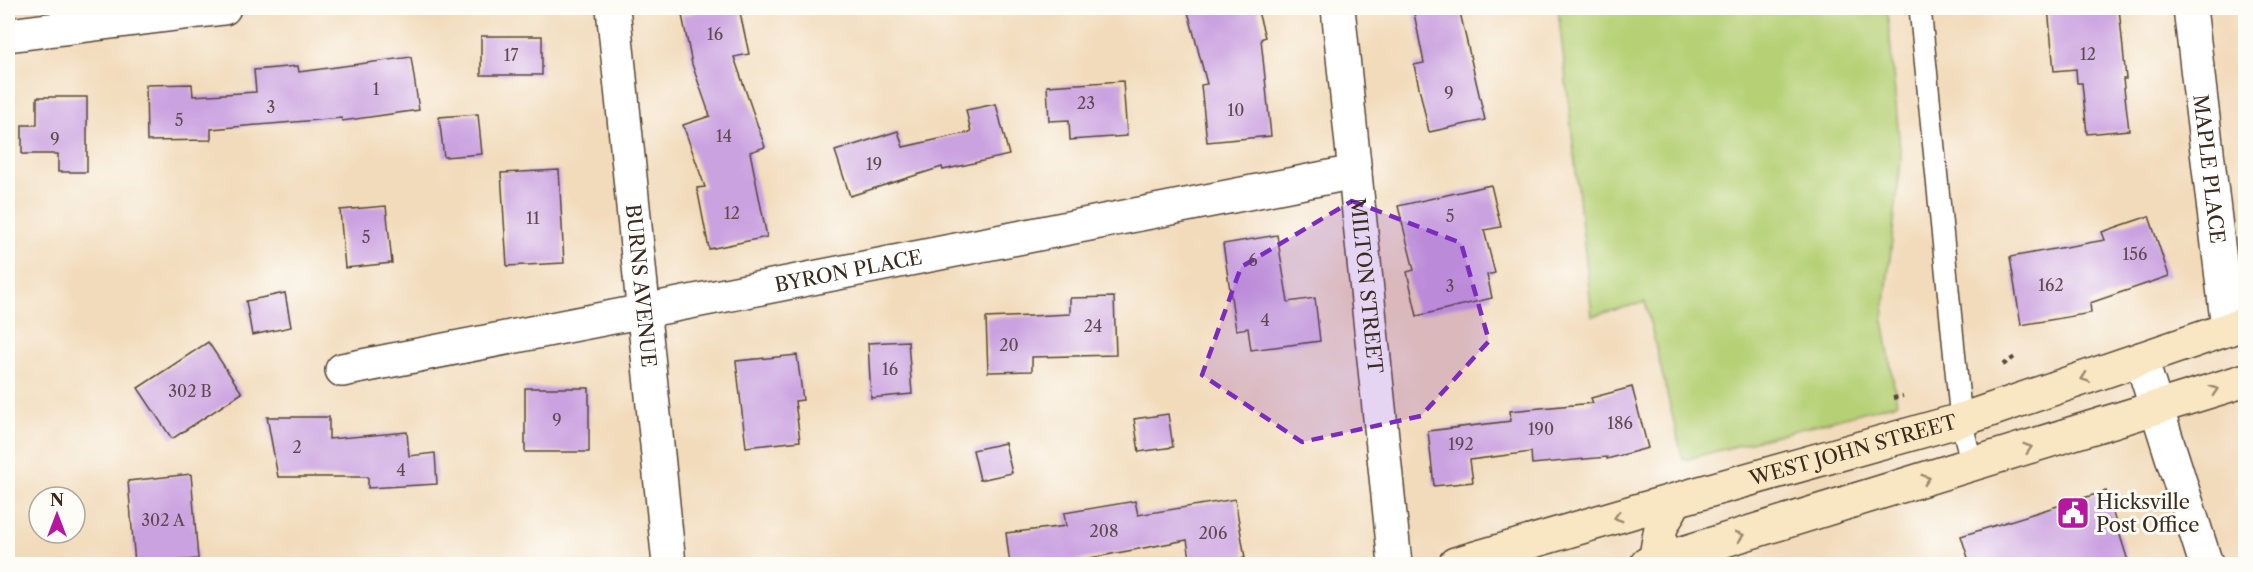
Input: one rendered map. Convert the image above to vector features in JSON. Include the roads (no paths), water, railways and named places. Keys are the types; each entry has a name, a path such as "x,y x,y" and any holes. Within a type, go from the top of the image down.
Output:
{"main road":[{"name":"WEST JOHN STREET","path":"1455,564 1961,420 2237,326"},
{"path":"1651,563 2246,380"},
{"path":"1651,563 1661,527 1674,501"}],"street":[{"path":"8,35 224,8"},
{"name":"BURNS AVENUE","path":"613,8 669,564"},
{"name":"MILTON STREET","path":"1338,8 1395,564"},
{"name":"MAPLE PLACE","path":"2190,8 2237,326"},
{"name":"BYRON PLACE","path":"342,369 1355,172"},
{"path":"2141,359 2206,564"}],"lane":[{"path":"1920,8 1961,420 1972,465"}],"place":[{"name":"Hicksville Post Office","path":"2073,513"}]}
